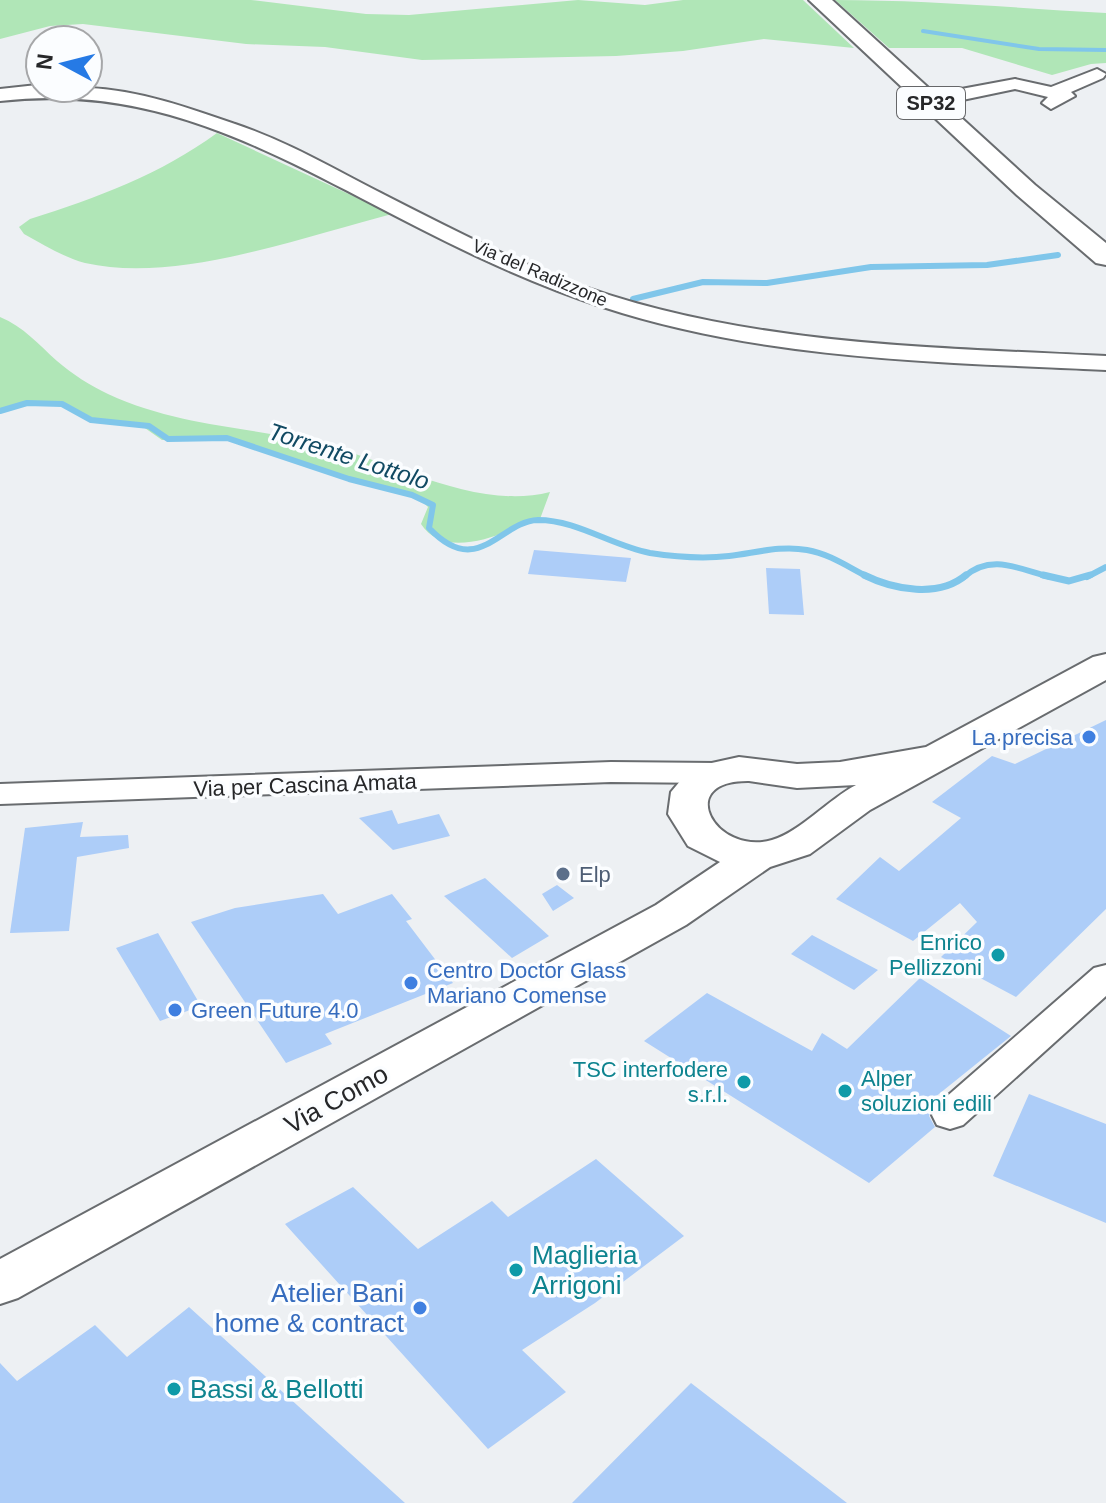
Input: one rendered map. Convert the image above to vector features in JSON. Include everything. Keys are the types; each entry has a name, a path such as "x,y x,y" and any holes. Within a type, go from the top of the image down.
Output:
{"main road":[{"name":"SP32","path":"820,0 1043,205 1106,270"},
{"path":"938,756 861,772 804,776 749,768 716,773 690,791 685,806 687,819 706,840 721,849 759,855 790,848 832,815 1106,665"},
{"path":"784,775 802,785 816,801 819,820 813,831"},
{"path":"671,915 704,859 706,840"},
{"name":"Via Como","path":"0,1283 671,915 759,855"}],"street":[{"path":"929,101 1015,84 1052,98 1097,74"},
{"name":"Via del Radizzone","path":"0,95 37,91 102,96 140,102 228,127 307,160 391,206 565,287 673,320 798,344 1106,363"},
{"name":"Via per Cascina Amata","path":"0,794 611,772 716,773"},
{"name":"Via per Cascina Amata","path":"611,772 654,783 685,806"},
{"path":"950,1115 1106,977"}],"green space":[{"path":"0,0 251,0 366,14 409,15 578,0 645,5 683,0 803,0 854,48 764,39 683,51 616,56 422,60 325,47 246,44 104,27 104,24 24,24 24,33 0,39"},
{"path":"835,0 1106,13 1106,63 1052,75 962,48 889,48"},
{"path":"217,133 392,214 239,255 159,267 121,268 85,263 24,234 19,227 30,219 151,173"},
{"path":"0,317 24,331 82,379 135,405 187,420 321,444 464,490 522,496 550,492 540,519 478,541 446,541 432,535 421,524 428,507 420,499 237,442 209,438 162,440 142,426 93,421 68,408 47,402 0,409"}],"building":[{"path":"534,550 631,558 626,582 528,574"},
{"path":"766,568 800,569 804,615 769,614"},
{"path":"1106,720 1106,909 1016,997 941,957 977,922 960,903 913,941 836,899 880,857 899,871 961,818 932,802 992,756 1015,764"},
{"path":"392,810 398,824 439,814 450,836 393,850 359,818"},
{"path":"83,822 80,837 128,835 129,848 77,857 69,931 10,933 25,828"},
{"path":"485,878 549,936 512,958 444,896"},
{"path":"557,885 574,898 553,911 542,894"},
{"path":"323,894 338,914 392,894 412,919 406,921 453,983 325,1034 332,1044 286,1063 191,922 235,908"},
{"path":"158,933 201,1006 160,1021 116,948"},
{"path":"812,935 878,970 854,990 791,954"},
{"path":"920,978 1011,1036 929,1102 934,1105 929,1116 935,1127 869,1183 644,1041 707,993 812,1051 822,1033 847,1049"},
{"path":"1029,1094 1106,1124 1106,1223 993,1176"},
{"path":"596,1159 684,1236 595,1303 522,1350 566,1392 488,1449 285,1224 353,1187 418,1249 492,1201 508,1217"},
{"name":"Bassi & Bellotti","path":"189,1307 405,1503 0,1503 0,1363 17,1381 95,1325 127,1357"},
{"path":"691,1383 847,1503 572,1503"}],"waterway":[{"path":"923,31 1039,49 1106,50"},
{"path":"633,299 703,282 767,283 871,267 987,265 1058,255"},
{"name":"Torrente Lottolo","path":"0,411 27,403 62,404 91,420 149,426 168,439 227,438 349,479 412,495 433,505 429,528 446,543 461,549 475,549 524,523 538,520 567,524 636,550 670,556 709,557 778,549 807,550 865,575"},
{"name":"Torrente Lottolo","path":"964,577 974,570 995,564 1044,575"},
{"name":"Torrente Lottolo","path":"1087,577 1106,567"},
{"name":"Torrente Lottolo","path":"865,575 902,588 930,589 943,587 966,575"},
{"name":"Torrente Lottolo","path":"1044,575 1069,581 1090,575"},
{"name":"Torrente Lottolo","path":"1044,575 1050,577"}],"place":[{"name":"La precisa","path":"1089,737"},
{"name":"Elp","path":"563,874"},
{"name":"Enrico Pellizzoni","path":"998,955"},
{"name":"Centro Doctor Glass Mariano Comense","path":"411,983"},
{"name":"Green Future 4.0","path":"175,1010"},
{"name":"TSC interfodere s.r.l.","path":"744,1082"},
{"name":"Alper soluzioni edili","path":"845,1091"},
{"name":"Maglieria Arrigoni","path":"516,1270"},
{"name":"Atelier Bani home & contract","path":"420,1308"},
{"name":"Bassi & Bellotti","path":"174,1389"}]}
